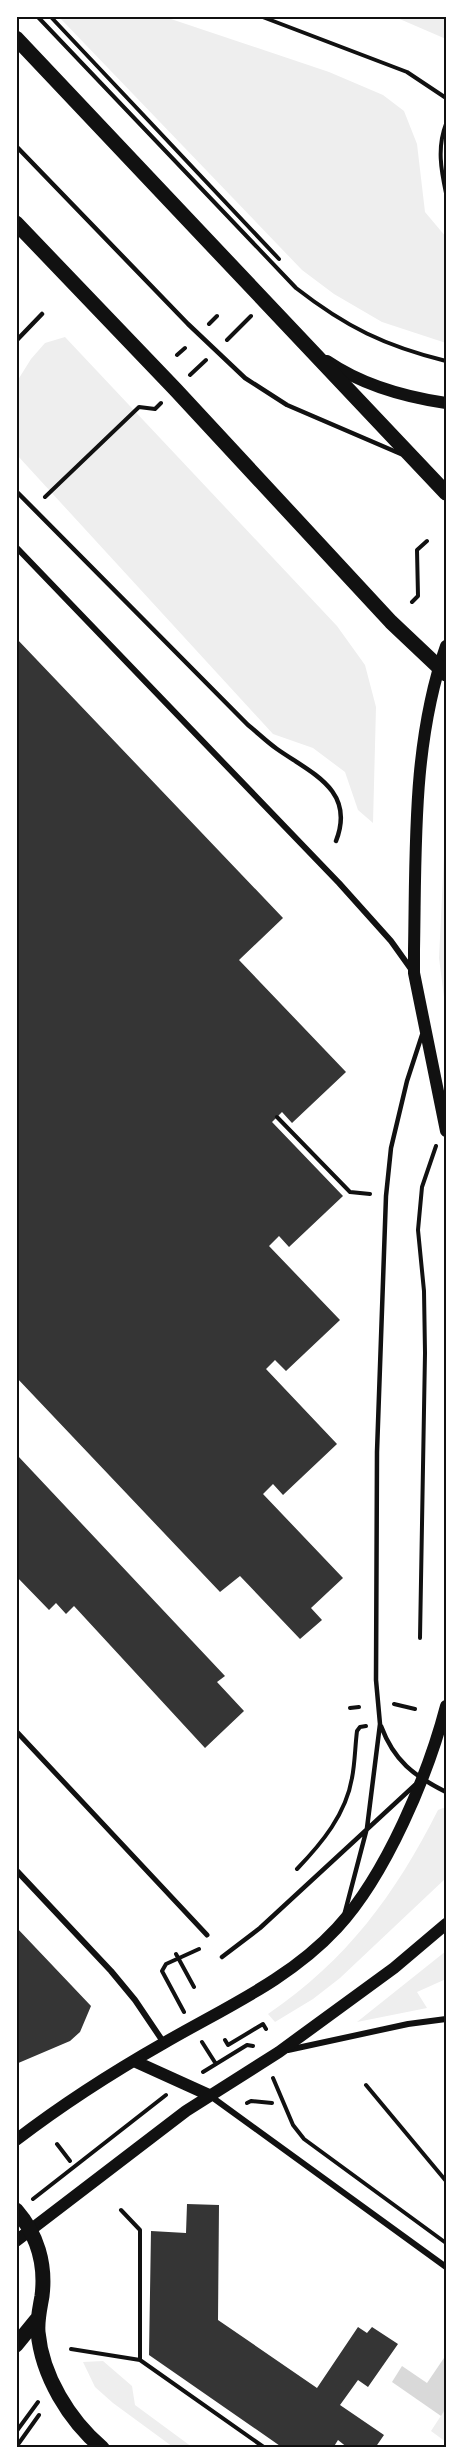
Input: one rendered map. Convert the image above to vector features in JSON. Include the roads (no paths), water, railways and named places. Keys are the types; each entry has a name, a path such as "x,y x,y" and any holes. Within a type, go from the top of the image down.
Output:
{"main road":[{"path":"16,38 447,493"},
{"path":"16,223 176,389 391,622 443,670"},
{"path":"305,345 343,372 397,393 447,403"},
{"path":"447,646 443,670 426,721 418,788 414,973 447,1131"},
{"path":"16,2140 134,2061 228,2009 289,1970 313,1951 360,1901 377,1873 422,1780 447,1706"},
{"path":"16,2241 209,2095 279,2052 394,1968 447,1924"},
{"path":"134,2061 209,2095"},
{"path":"16,2210 31,2229 42,2260 44,2278 38,2318 42,2354 58,2396 81,2426 102,2448"},
{"path":"16,2345 38,2318"}],"street":[{"path":"16,547 339,883 391,941 414,973"},
{"path":"16,1731 207,1935"},
{"path":"16,1870 117,1978 164,2043"},
{"path":"279,2052 374,2031 447,2019"},
{"path":"209,2095 447,2267"}],"lane":[{"path":"16,146 198,335 245,378 287,405 415,460"},
{"path":"16,340 42,314"},
{"path":"16,491 248,725 275,748 322,779 339,804 341,828 336,841"},
{"path":"343,1920 367,1828 380,1724 376,1680 377,1452 386,1196 391,1148 407,1081 425,1027"},
{"path":"380,1724 388,1745 397,1758 422,1780 447,1792"},
{"path":"222,1957 260,1928 422,1780"}]}
